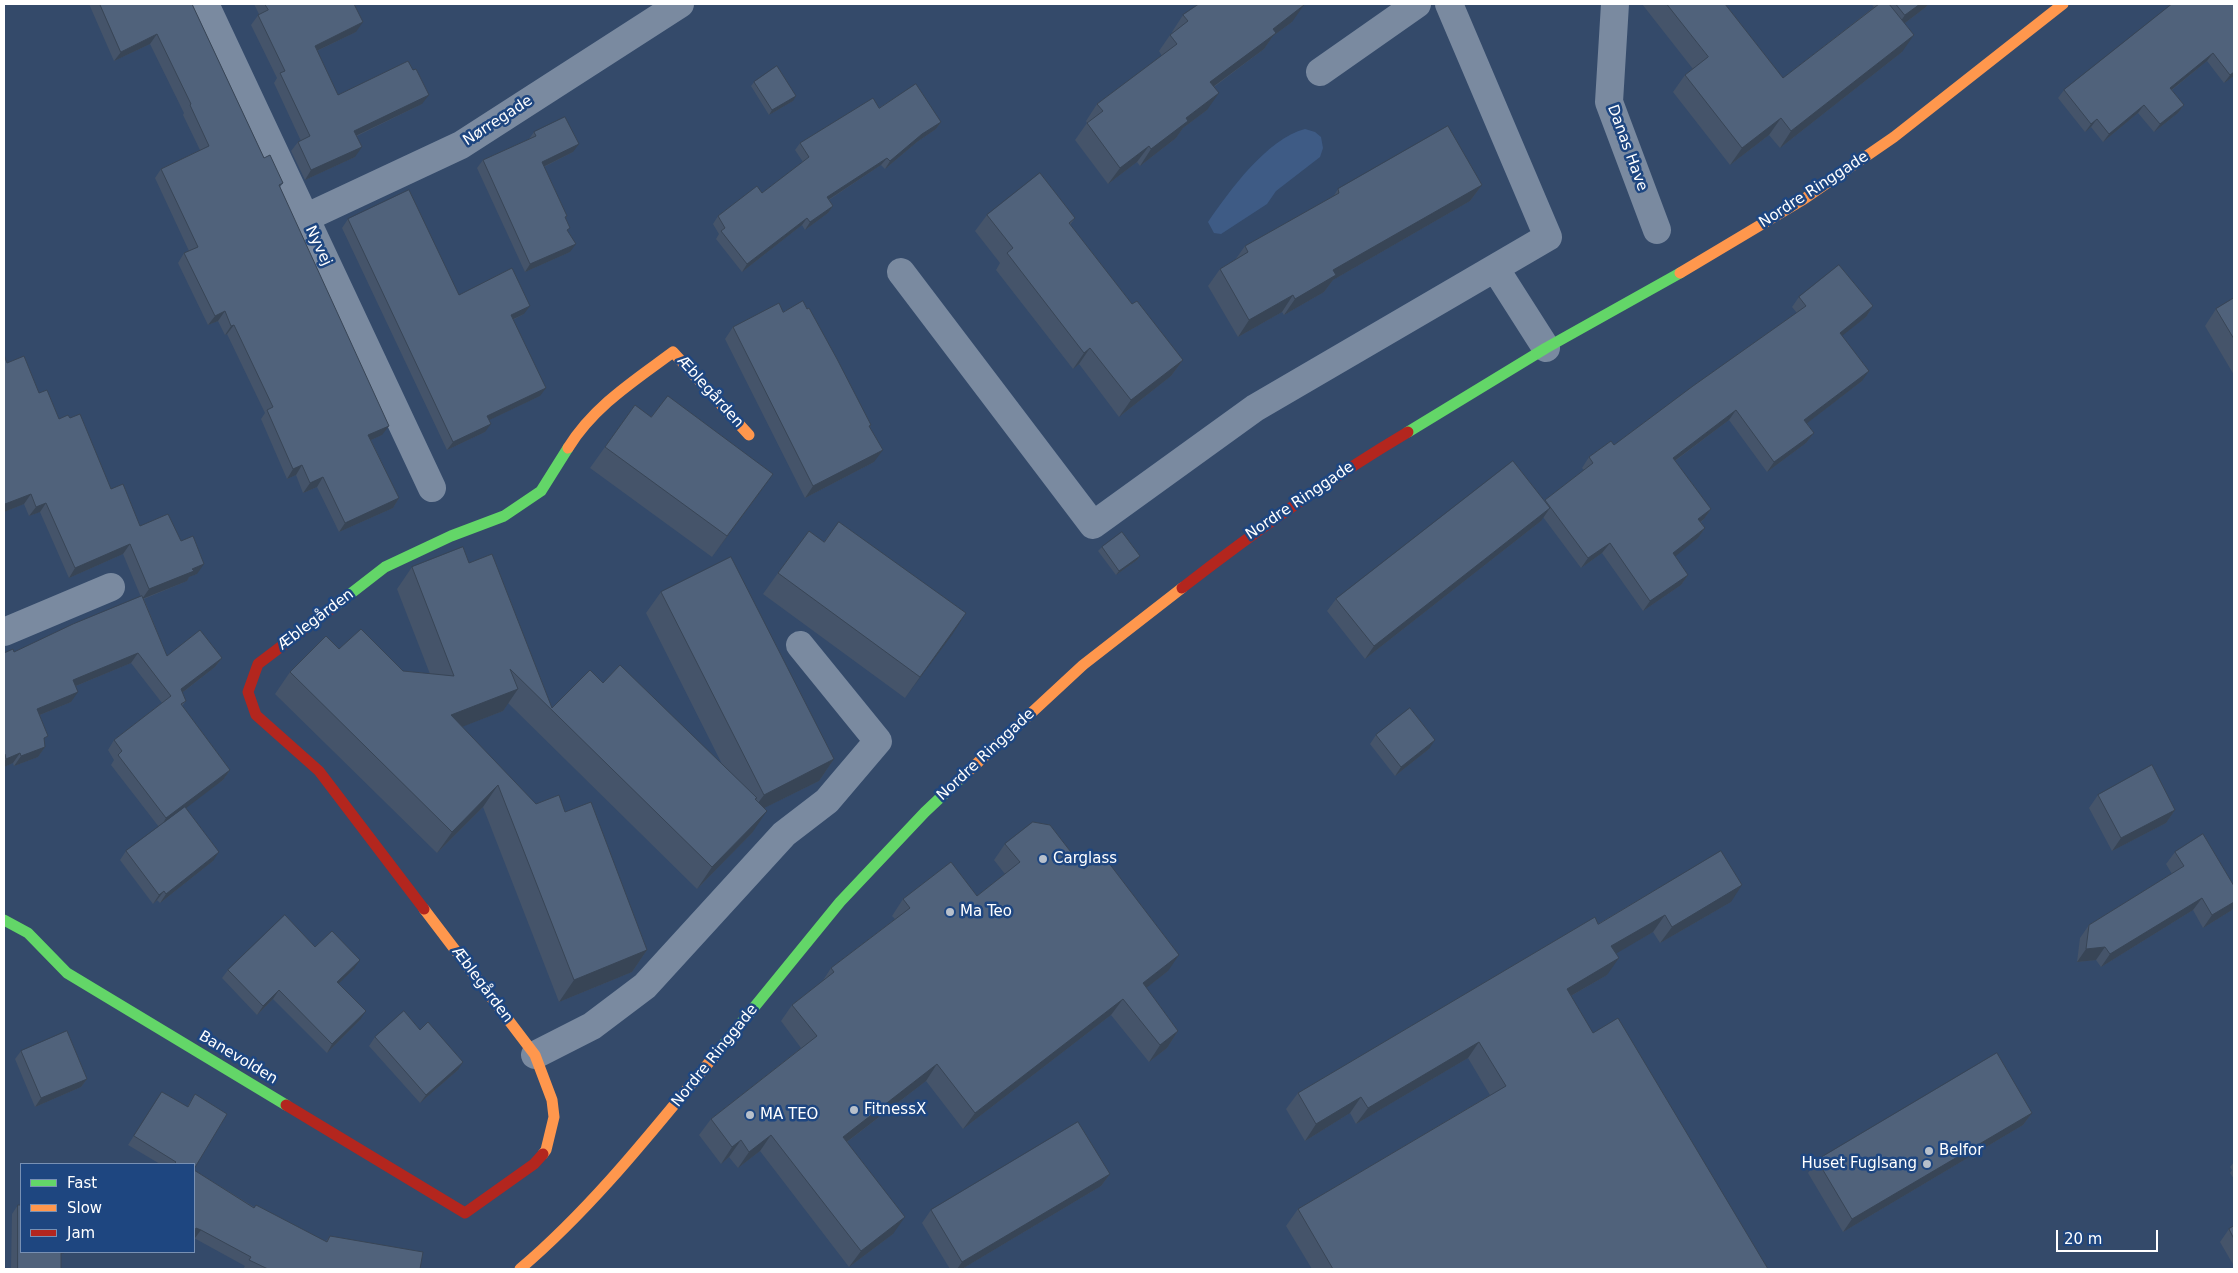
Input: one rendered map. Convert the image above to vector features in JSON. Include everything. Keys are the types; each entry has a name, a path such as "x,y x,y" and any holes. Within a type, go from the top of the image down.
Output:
{"street":[{"name":"Nyvej","path":"204,4 432,488"},
{"name":"Nørregade","path":"305,218 461,145 680,4"},
{"path":"1320,72 1417,4"},
{"path":"901,272 1093,525 1255,408 1548,238 1449,4"},
{"name":"Danas Have","path":"1615,4 1609,102 1657,230"},
{"name":"Nordre Ringgade","path":"520,1269 553,1241 634,1154 840,902 925,812 1082,665 1236,544 1371,454 1546,348 1674,277 1804,199 1894,136 2063,4"},
{"path":"1495,268 1546,348"},
{"name":"Æblegården","path":"465,1213 534,1164 546,1150 554,1117 552,1100 535,1055 319,771 256,715 248,692 258,664 385,567 451,536 504,516 541,491 580,428 609,400 673,352 748,435"},
{"path":"4,632 111,587"},
{"path":"535,1055 592,1026 645,986 784,834 827,801 878,741 800,645"},
{"name":"Banevolden","path":"4,920 28,933 67,973 465,1213"}],"water":[{"path":"1305,129 1315,132 1321,137 1323,148 1320,157 1276,191 1267,204 1221,234 1214,233 1208,222 1250,167 1277,143"}],"building":[{"path":"100,4 192,4 264,158 270,155 283,183 279,185 389,426 368,435 399,498 345,523 323,477 310,483 302,465 293,469 267,410 273,407 234,325 231,326 225,311 215,316 184,253 198,247 161,169 209,146 157,34 121,52"},
{"path":"265,4 354,4 363,22 315,46 338,95 408,61 413,70 416,69 429,95 354,131 362,147 311,170 298,142 310,136 280,73 285,71 258,15 268,10"},
{"path":"1199,4 1304,5 1273,29 1276,33 1210,82 1219,93 1186,118 1188,121 1151,149 1149,146 1120,168 1087,123 1103,111 1097,104 1177,44 1170,35 1188,21 1183,15"},
{"path":"1667,4 1725,4 1783,78 1879,4 1889,4 1914,35 1791,131 1781,118 1742,148 1685,75 1708,57"},
{"path":"1896,4 1920,4 1905,15"},
{"path":"2172,4 2234,4 2234,72 2230,75 2213,53 2170,88 2184,105 2160,124 2144,105 2109,134 2097,119 2091,124 2064,90"},
{"path":"777,66 796,96 772,110 754,82"},
{"path":"916,84 941,122 922,134 890,161 887,158 827,197 833,206 810,222 807,218 747,264 721,231 725,228 718,216 757,186 762,193 809,157 800,143 873,98 879,108"},
{"path":"565,117 579,144 542,162 567,216 565,217 570,228 567,230 576,244 530,264 483,160 536,136 534,132"},
{"path":"1448,126 1482,185 1333,270 1336,275 1295,299 1293,295 1249,320 1220,269 1248,252 1245,246 1339,193 1338,189"},
{"path":"1040,173 1075,218 1069,223 1132,304 1137,301 1183,360 1131,400 1090,348 1084,353 1007,253 1013,248 987,215"},
{"path":"409,190 459,295 512,268 530,306 511,315 546,388 487,416 491,424 453,442 348,219"},
{"path":"1839,265 1873,306 1840,333 1869,371 1804,420 1814,433 1774,462 1736,410 1673,458 1711,509 1698,519 1705,528 1673,553 1688,575 1650,601 1610,543 1588,558 1545,500 1593,463 1589,457 1611,441 1614,445 1806,306 1799,297"},
{"path":"2234,298 2234,339 2216,309"},
{"path":"803,301 807,309 809,308 837,359 871,425 869,426 883,450 813,486 733,327 779,303 783,312"},
{"path":"4,355 7,363 24,356 39,393 47,390 59,419 68,415 70,418 80,414 111,489 123,484 140,526 168,514 181,541 193,536 204,564 192,569 194,571 149,589 130,544 75,568 46,503 36,507 31,494 5,504"},
{"path":"668,396 773,474 727,536 605,447 635,405 651,417"},
{"path":"1513,461 1550,508 1374,646 1336,599"},
{"path":"839,522 966,613 920,677 778,573 809,531 824,542"},
{"path":"1122,532 1140,556 1119,571 1102,547"},
{"path":"463,547 469,563 492,554 552,708 590,670 603,683 620,665 757,798 755,799 767,811 712,867 510,669 518,689 451,715 536,804 559,795 565,812 591,802 647,950 574,980 498,785 452,832 290,672 326,636 339,649 361,629 403,671 454,676 412,567"},
{"path":"731,557 834,759 764,795 661,592"},
{"path":"142,596 167,656 200,630 222,658 181,689 186,701 181,704 230,770 166,818 118,755 122,751 114,740 171,696 138,653 73,680 78,692 37,709 48,736 44,738 45,747 21,756 20,753 6,759 4,755 4,653 13,649 14,652 73,624"},
{"path":"1410,708 1435,740 1401,767 1376,735"},
{"path":"2152,765 2175,810 2121,838 2098,795"},
{"path":"185,807 219,852 166,894 164,891 159,895 126,851"},
{"path":"1033,822 1050,825 1084,869 1102,854 1179,955 1143,983 1178,1031 1160,1045 1123,999 975,1113 937,1064 843,1137 905,1217 861,1251 771,1135 749,1152 741,1140 732,1147 711,1119 817,1036 792,1005 834,972 831,968 910,908 903,899 951,862 977,896 1020,862 1005,844"},
{"path":"2203,834 2234,886 2234,902 2212,915 2202,898 2110,954 2105,947 2086,949 2089,925 2184,866 2175,852"},
{"path":"1721,851 1742,885 1672,927 1665,915 1611,946 1619,958 1567,989 1593,1033 1618,1018 1768,1269 1333,1269 1298,1209 1506,1086 1479,1042 1368,1108 1361,1097 1316,1124 1298,1093 1595,917 1598,924"},
{"path":"285,915 315,947 332,931 360,960 337,982 366,1011 332,1044 279,990 263,1006 228,970"},
{"path":"404,1011 420,1030 428,1022 463,1062 426,1095 375,1037"},
{"path":"67,1031 87,1079 41,1098 21,1051"},
{"path":"1997,1053 2032,1113 1852,1219 1817,1160"},
{"path":"162,1092 188,1107 195,1094 227,1114 195,1167 195,1163 175,1163 134,1136"},
{"path":"1078,1122 1110,1174 962,1262 931,1210"},
{"path":"195,1171 254,1208 256,1205 327,1242 330,1236 423,1252 420,1269 268,1269 249,1260 251,1257 196,1228 195,1230"},
{"path":"18,1205 20,1205 20,1253 61,1253 61,1269 18,1269"},
{"path":"2234,1226 2234,1239 2229,1229"}],"traffic: fast":[{"path":"1408,432 1546,348 1680,273"},
{"path":"336,605 385,567 451,536 504,516 541,491 568,448"},
{"path":"716,1054 840,902 925,812 960,779"},
{"path":"4,920 28,933 67,973 286,1105"}],"traffic: slow":[{"path":"1680,273 1804,199 1894,137 2063,4"},
{"path":"568,448 578,433 602,407 629,384 673,352 749,435"},
{"path":"960,779 1083,665 1182,588"},
{"path":"424,909 535,1055 552,1100 554,1117 546,1150 543,1154"},
{"path":"520,1269 547,1245 598,1193 716,1054"}],"traffic: jam":[{"path":"1182,588 1292,507 1349,468 1408,432"},
{"path":"336,605 258,664 248,692 256,715 319,771 424,909"},
{"path":"286,1105 465,1213 534,1164 543,1154"}],"place":[{"name":"Carglass","path":"1043,859"},
{"name":"Ma Teo","path":"950,912"},
{"name":"FitnessX","path":"854,1110"},
{"name":"MA TEO","path":"750,1115"},
{"name":"Belfor","path":"1929,1151"},
{"name":"Huset Fuglsang","path":"1927,1164"}]}
